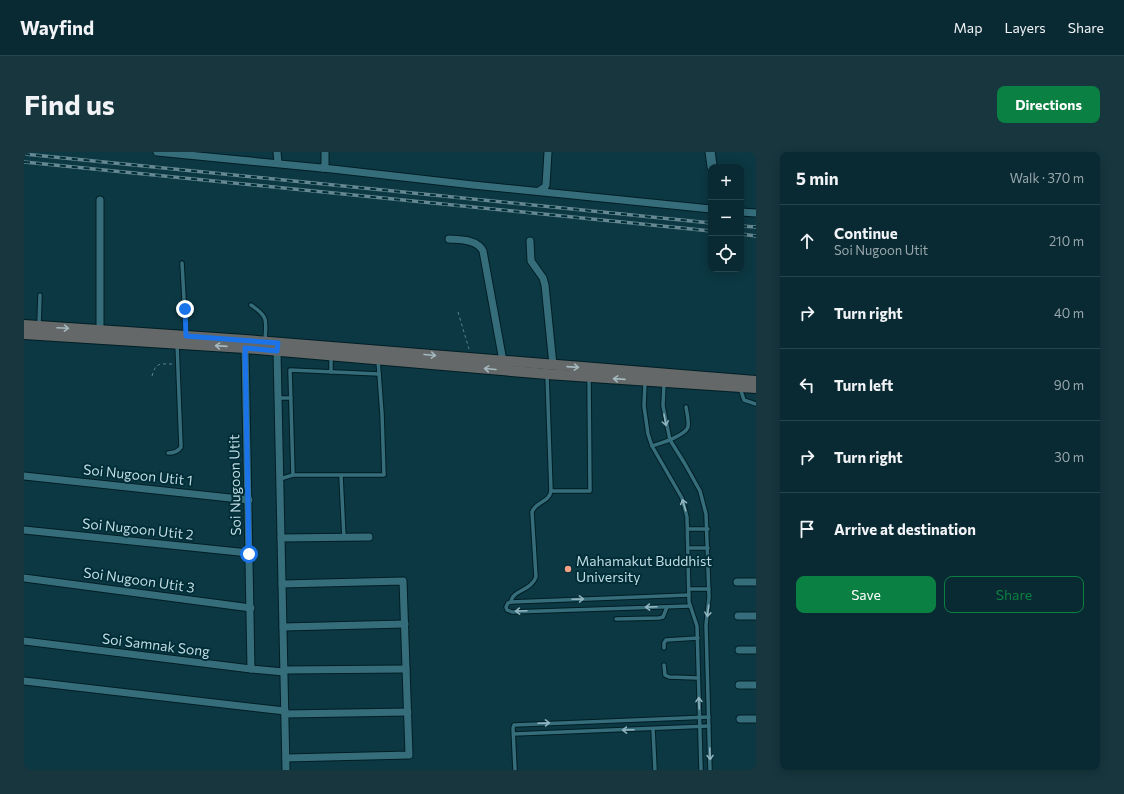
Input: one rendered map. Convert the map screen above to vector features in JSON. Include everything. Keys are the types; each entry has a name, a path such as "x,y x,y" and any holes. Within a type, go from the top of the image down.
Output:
{"main road":[{"path":"24,325 265,342 278,347 331,355 546,374 589,377 645,376"},
{"path":"24,334 245,348 278,347 503,361 553,365 756,388"},
{"path":"664,378 756,380"}],"street":[{"path":"157,152 233,156 278,164 708,208"},
{"path":"277,152 278,164"},
{"path":"323,168 325,164 325,152"},
{"path":"539,191 546,185 548,152"},
{"path":"709,152 711,164"},
{"path":"100,200 100,330"},
{"path":"744,212 756,213"},
{"path":"449,239 474,243 480,246 483,251 503,361"},
{"path":"530,241 531,260 543,278 545,285 553,365"},
{"path":"278,347 286,770"},
{"name":"Soi Nugoon Utit","path":"245,348 251,669"},
{"name":"Soi Nugoon Utit 1","path":"24,476 249,500"},
{"name":"Soi Nugoon Utit 2","path":"24,530 249,554"},
{"path":"281,538 369,537"},
{"name":"Soi Nugoon Utit 3","path":"24,578 251,608"},
{"path":"282,584 403,581 409,755 286,758"},
{"path":"737,582 756,582"},
{"path":"738,616 756,616"},
{"path":"283,627 405,624"},
{"name":"Soi Samnak Song","path":"24,641 251,669 284,671 406,669"},
{"path":"739,650 756,650"},
{"path":"24,681 285,712 408,712"},
{"path":"739,685 756,685"},
{"path":"740,719 756,719"}],"lane":[{"path":"713,152 715,164"},
{"path":"182,263 186,336"},
{"path":"39,326 40,295"},
{"path":"251,305 262,312 265,317 265,342"},
{"path":"168,453 175,453 181,446 177,343"},
{"path":"331,355 331,372"},
{"path":"280,479 293,475 384,475 378,359"},
{"path":"293,475 290,370 379,374"},
{"path":"511,602 512,596 530,586 536,577 532,512 536,506 548,500 551,491 546,374"},
{"path":"645,376 644,406 648,434 652,446 682,498 687,517 689,595 690,606 696,622 698,638 701,770"},
{"path":"551,491 590,490 589,377"},
{"path":"664,378 663,406 670,440 700,491 708,529 709,589 706,625 710,770"},
{"path":"739,387 744,400 756,404"},
{"path":"278,398 291,398"},
{"path":"652,446 670,440 685,431 688,427 686,408"},
{"path":"341,476 344,538"},
{"path":"688,529 708,529"},
{"path":"688,548 708,548"},
{"path":"689,589 709,589"},
{"path":"689,595 511,602 508,603 506,607 507,610 512,612 690,606"},
{"path":"616,619 659,618 663,617 667,607"},
{"path":"664,648 664,643 666,640 698,638"},
{"path":"664,665 663,672 669,677 698,678"},
{"path":"515,770 514,725 709,718"},
{"path":"514,734 709,726"},
{"path":"653,729 655,770"}],"path":[{"path":"458,312 473,359"},
{"path":"152,376 155,367 158,364 177,364"}],"railway":[{"path":"24,154 708,223"},
{"path":"24,162 708,231"},
{"path":"744,226 756,227"},
{"path":"744,234 756,236"}],"place":[{"name":"Mahamakut Buddhist University","path":"568,569"}],"route":[{"path":"185,309 186,336 278,343 277,351 245,348 249,554"}]}
